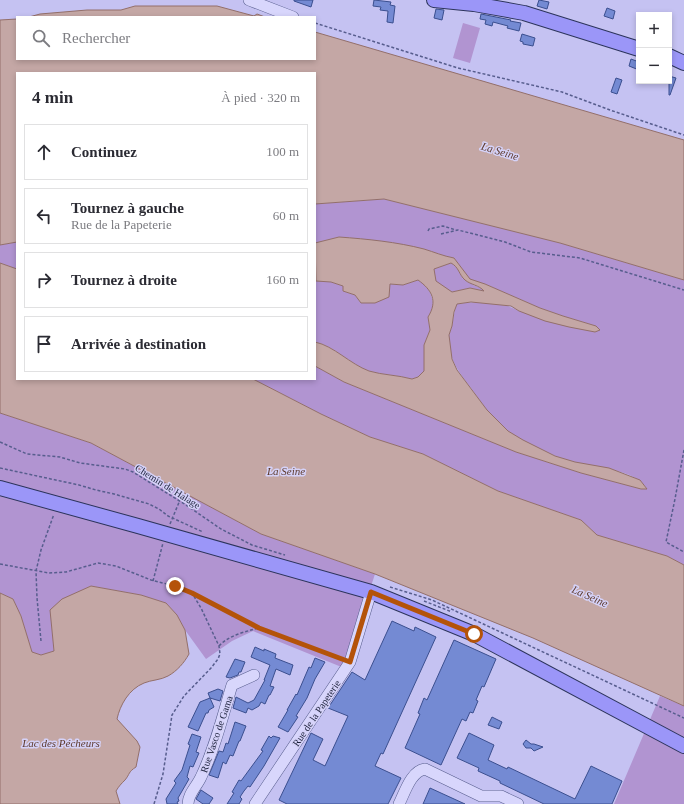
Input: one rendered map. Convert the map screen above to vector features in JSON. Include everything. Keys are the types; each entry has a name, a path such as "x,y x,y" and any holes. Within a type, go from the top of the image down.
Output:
{"main road":[{"path":"434,0 474,4"},
{"path":"457,0 530,15 636,48"},
{"path":"672,57 684,63"},
{"path":"672,61 684,63"},
{"path":"0,488 58,503 371,592 474,634 684,746"}],"street":[{"path":"249,0 290,16"},
{"name":"Rue de la Papeterie","path":"255,804 350,662 371,592"},
{"name":"Rue Vasco de Gama","path":"188,804 188,799 201,777 210,753 232,685 254,675"},
{"path":"399,804 413,776 420,770 425,769 481,796 501,796 518,804"}],"path":[{"path":"316,23 458,68 562,92 684,135"},
{"path":"428,231 429,229 443,226 505,242 531,252 580,258 684,290"},
{"path":"441,234 458,230"},
{"name":"Chemin de Halage","path":"0,442 27,454 60,457 99,467 125,469 133,472 186,505 210,523 252,545"},
{"path":"684,450 666,542 684,552"},
{"path":"41,641 36,571 41,550 58,503"},
{"path":"0,564 49,573 66,572 98,564 116,566 150,580 175,586 192,593 259,628 350,662"},
{"path":"154,804 163,774 172,715 184,696 207,672 218,659 220,654 219,646 201,608 192,593"},
{"path":"219,646 236,635 259,628"}],"shaded area":[{"path":"463,23 480,28 470,63 453,58"},
{"path":"384,199 560,243 684,280 684,565 667,556 597,535 581,520 498,491 423,454 370,437 255,380 316,380 316,367 344,382 516,452 581,473 641,489 647,489 642,482 625,473 558,457 516,437 503,428 484,406 462,376 452,358 450,351 449,335 457,304 480,302 505,305 519,311 596,326 540,308 485,284 473,285 484,291 470,288 452,292 427,286 433,305 428,317 430,330 424,345 424,371 418,377 412,379 369,371 355,364 329,347 316,342 316,280 331,282 343,286 343,291 355,295 361,303 390,284 403,285 418,280 434,269 451,263 456,265 463,279 460,267 454,258 423,249 369,240 339,237 316,243 316,204"},
{"path":"16,242 16,269 0,263 0,245"},
{"path":"0,413 91,443 261,534 375,574 344,668 253,631 232,641 206,659 185,630 177,615 166,603 141,595 91,586 51,610 54,651 41,655 32,652 21,616 13,599 0,593"},
{"path":"660,696 684,706 684,804 614,804"}],"water":[{"path":"135,6 217,6 254,16 33,16 87,10 121,10"},
{"path":"16,19 16,60 316,60 316,32 684,140 684,280 560,243 384,199 316,204 316,72 16,72 16,242 0,245 0,20"},
{"path":"339,237 403,244 454,258 470,279 540,308 596,326 600,330 595,332 569,327 545,321 519,311 511,306 471,302 457,304 449,335 452,359 457,370 487,410 508,431 555,456 575,462 609,468 640,480 647,489 641,489 581,473 516,452 344,382 316,367 316,342 329,347 355,364 369,371 412,379 418,377 424,371 424,345 430,330 428,317 433,306 433,301 430,292 423,284 418,280 403,285 390,284 389,297 375,303 361,303 355,295 343,291 343,286 331,282 316,281 316,243","holes":["451,263 465,280 480,287 484,291 470,288 452,292 436,281 434,269"]},
{"name":"La Seine","path":"0,263 16,269 16,380 255,380 370,437 423,454 498,491 581,520 597,535 667,556 684,565 684,706 533,638 375,574 261,534 91,443 0,413"},
{"name":"Lac des Pécheurs","path":"91,586 141,595 166,603 177,615 185,630 189,654 185,661 168,676 144,683 134,689 120,708 117,719 137,741 140,747 136,767 130,772 116,791 120,804 0,804 0,593 13,599 21,616 32,652 41,655 54,651 50,610 62,599"}],"building":[{"path":"294,0 313,0 311,7"},
{"path":"374,0 391,2 390,5 395,6 393,23 387,22 388,11 380,10 381,7 373,6"},
{"path":"539,0 549,2 547,9 537,6"},
{"path":"607,8 615,11 613,19 604,16"},
{"path":"436,9 444,10 442,20 434,18"},
{"path":"481,14 521,23 519,31 493,22 492,26 485,24 486,20 480,19"},
{"path":"522,34 535,38 533,46 523,44 523,42 520,41"},
{"path":"631,59 636,61 636,69 629,66"},
{"path":"672,77 676,78 669,95 669,84 672,84"},
{"path":"616,78 622,80 617,94 611,92"},
{"path":"392,621 414,631 415,627 436,637 383,754 381,753 375,766 401,778 388,804 287,804 279,800 311,733 323,739 313,760 325,766 348,716 328,708 352,672 365,680"},
{"path":"454,640 496,659 484,687 482,686 476,700 478,701 473,713 470,712 466,721 462,719 441,765 405,748 420,714 418,713 424,698 427,700"},
{"path":"255,647 276,654 275,658 293,665 290,675 276,669 270,686 274,687 265,704 261,702 259,706 252,710 248,708 246,713 233,708 236,697 248,703 254,700 265,680 270,665 251,657"},
{"path":"315,658 325,662 296,716 298,717 288,732 278,727 296,694 297,695 309,667 311,668"},
{"path":"235,659 245,662 241,672 230,678 226,677"},
{"path":"218,689 223,691 220,701 210,698 208,693"},
{"path":"210,698 214,707 206,713 198,731 188,727 200,702"},
{"path":"492,717 502,722 499,729 488,725"},
{"path":"235,722 246,726 233,756 230,755 226,764 223,762 218,778 209,775 219,751 223,752 226,743 228,744"},
{"path":"469,733 494,745 488,760 507,769 508,767 575,799 591,766 622,781 612,804 544,804 500,783 500,781 478,771 479,768 457,758"},
{"path":"192,734 201,737 196,752 199,753 193,767 190,766 187,777 189,779 178,798 178,804 167,804 166,799 176,783 174,781 182,770"},
{"path":"269,736 271,738 273,736 280,738 264,766 250,787 248,786 240,797 242,799 239,804 227,804 234,793 232,792 239,780 241,781 263,751 261,750"},
{"path":"526,740 531,744 543,747 534,751 531,748 526,748 523,744"},
{"path":"430,788 465,804 423,804"},
{"path":"201,790 213,798 209,804 203,804 196,799"}],"route":[{"path":"175,586 192,593 259,628 350,662 371,592 474,634"}]}
